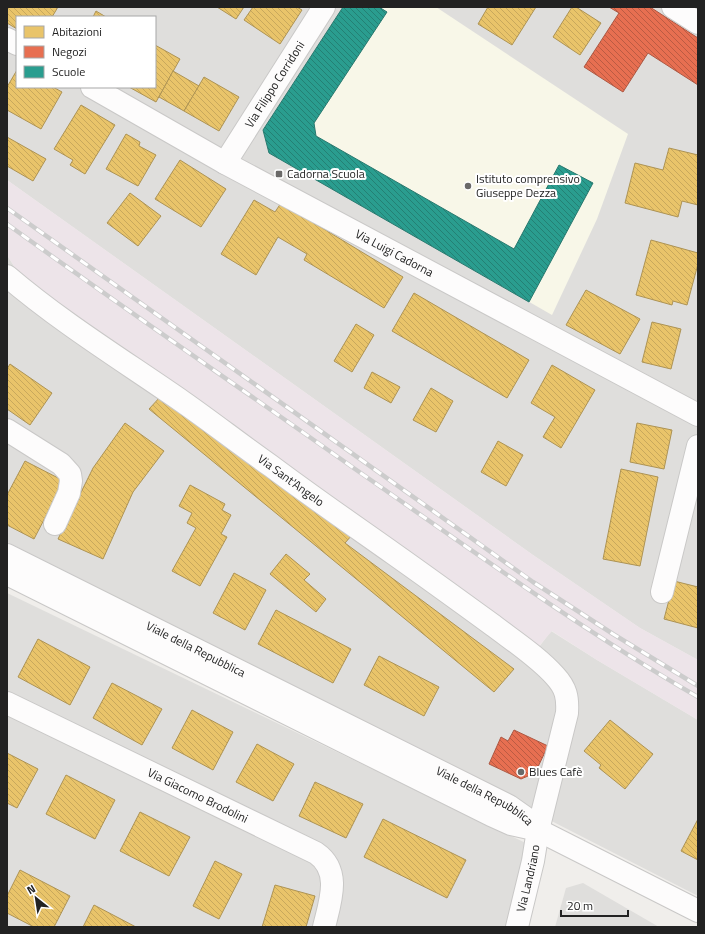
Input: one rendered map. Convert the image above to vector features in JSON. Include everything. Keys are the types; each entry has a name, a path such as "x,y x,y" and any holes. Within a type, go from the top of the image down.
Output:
{"street":[{"name":"Via Filippo Corridoni","path":"225,163 324,7"},
{"path":"673,7 698,23"},
{"path":"7,38 16,43"},
{"name":"Via Luigi Cadorna","path":"94,88 225,163 698,415"},
{"name":"Via Sant'Angelo","path":"7,276 51,311 184,403 448,592 515,642 553,674 567,694"},
{"path":"7,430 62,464 70,474 71,481 69,493 55,524"},
{"path":"662,592 698,446"},
{"name":"Viale della Repubblica","path":"7,555 510,806 526,818 538,830"},
{"name":"Viale della Repubblica","path":"7,574 491,815 512,824 538,830"},
{"name":"Via Landriano","path":"517,927 533,861 538,830 567,716 567,694"},
{"name":"Via Giacomo Brodolini","path":"7,703 316,853 326,862 332,877 332,893 324,927"},
{"path":"538,830 698,911"}],"shaded area":[{"path":"7,7 698,7 698,660 640,628 533,555 7,180"},
{"name":"Istituto comprensivo Giuseppe Dezza","path":"343,7 436,7 628,134 597,219 552,315 269,153 263,130"},
{"path":"7,180 533,555 640,628 698,660 698,720 597,660 552,631 538,647 22,279 7,255"},
{"path":"7,255 22,279 539,647 551,631 698,720 698,896 7,542"},
{"path":"7,593 534,847 512,927 7,927"},
{"path":"583,883 659,927 555,927 566,888"}],"building: Abitazioni":[{"path":"7,7 58,7 53,16 16,16 16,28 7,23"},
{"path":"217,7 244,7 236,19"},
{"path":"253,7 297,7 302,10 280,44 244,20"},
{"path":"488,7 536,7 512,45 478,24"},
{"path":"572,7 576,7 601,23 580,55 553,37"},
{"path":"96,11 104,16 94,16"},
{"path":"156,46 180,59 156,102 131,88 156,88"},
{"path":"173,71 199,86 184,111 159,97"},
{"path":"16,72 16,88 55,88 62,92 41,129 7,110 7,87"},
{"path":"204,77 239,97 219,131 184,111"},
{"path":"81,105 115,125 85,174 70,165 73,160 54,149"},
{"path":"126,134 140,142 139,146 156,155 138,186 106,169"},
{"path":"7,137 46,159 33,181 7,166"},
{"path":"669,148 698,155 698,205 682,201 678,217 625,203 635,163 663,170"},
{"path":"180,160 226,189 201,227 155,199"},
{"path":"130,193 161,216 138,246 107,223"},
{"path":"254,200 275,212 281,203 403,277 384,308 304,260 307,254 278,237 256,275 221,254"},
{"path":"651,240 698,253 698,264 687,305 673,301 672,305 636,295"},
{"path":"586,290 640,319 620,354 566,325"},
{"path":"414,293 529,360 507,398 392,331"},
{"path":"652,322 681,329 671,369 642,362"},
{"path":"356,324 374,335 352,372 334,361"},
{"path":"10,364 52,393 30,425 7,409 7,369"},
{"path":"552,365 595,390 561,448 543,437 555,417 531,403"},
{"path":"372,372 400,387 391,403 364,388"},
{"path":"431,388 453,401 436,432 413,420"},
{"path":"161,396 352,535 345,543 514,669 494,692 149,409"},
{"path":"125,423 164,451 133,492 103,559 58,539 93,468"},
{"path":"637,423 672,430 664,469 630,462"},
{"path":"498,441 523,455 506,486 481,472"},
{"path":"25,461 64,481 34,539 7,525 7,495"},
{"path":"621,469 658,477 640,566 603,559"},
{"path":"190,485 225,504 222,510 231,515 221,534 227,537 200,586 172,571 196,528 187,523 192,513 179,506"},
{"path":"286,554 310,574 304,580 326,599 316,612 270,574"},
{"path":"234,573 266,590 245,630 213,613"},
{"path":"674,581 698,587 698,628 664,619"},
{"path":"276,610 351,649 333,683 258,644"},
{"path":"38,639 90,667 70,705 18,677"},
{"path":"379,656 439,687 424,716 364,685"},
{"path":"112,683 162,709 142,745 93,718"},
{"path":"192,710 233,732 213,770 172,748"},
{"path":"610,720 653,754 625,789 599,768 601,765 584,751"},
{"path":"257,744 294,764 273,801 236,782"},
{"path":"7,753 38,769 17,808 7,803"},
{"path":"66,775 115,800 95,839 46,814"},
{"path":"315,782 363,804 346,838 299,816"},
{"path":"140,812 190,837 169,876 120,851"},
{"path":"383,819 466,860 447,898 364,857"},
{"path":"698,819 698,860 681,851"},
{"path":"215,861 242,874 219,919 193,906"},
{"path":"20,870 70,896 54,927 34,927 7,913 7,896"},
{"path":"275,885 315,896 306,927 262,927"},
{"path":"94,905 136,927 83,927"}],"building: Negozi":[{"path":"609,7 650,7 698,38 698,85 648,53 623,92 584,67 619,13"},
{"path":"514,730 548,746 535,773 521,779 489,764 501,737 508,741"}],"building: Scuole":[{"path":"343,7 379,7 387,12 314,123 316,136 514,249 559,165 593,183 529,302 269,153 263,130"}],"railway":[{"path":"7,208 533,582 613,634 698,686"},
{"path":"7,224 439,528 567,615 654,671 698,697"}],"place":[{"name":"Cadorna Scuola","path":"279,174"},
{"name":"Istituto comprensivo Giuseppe Dezza","path":"468,186"},
{"name":"Blues Cafè","path":"521,772"}]}
